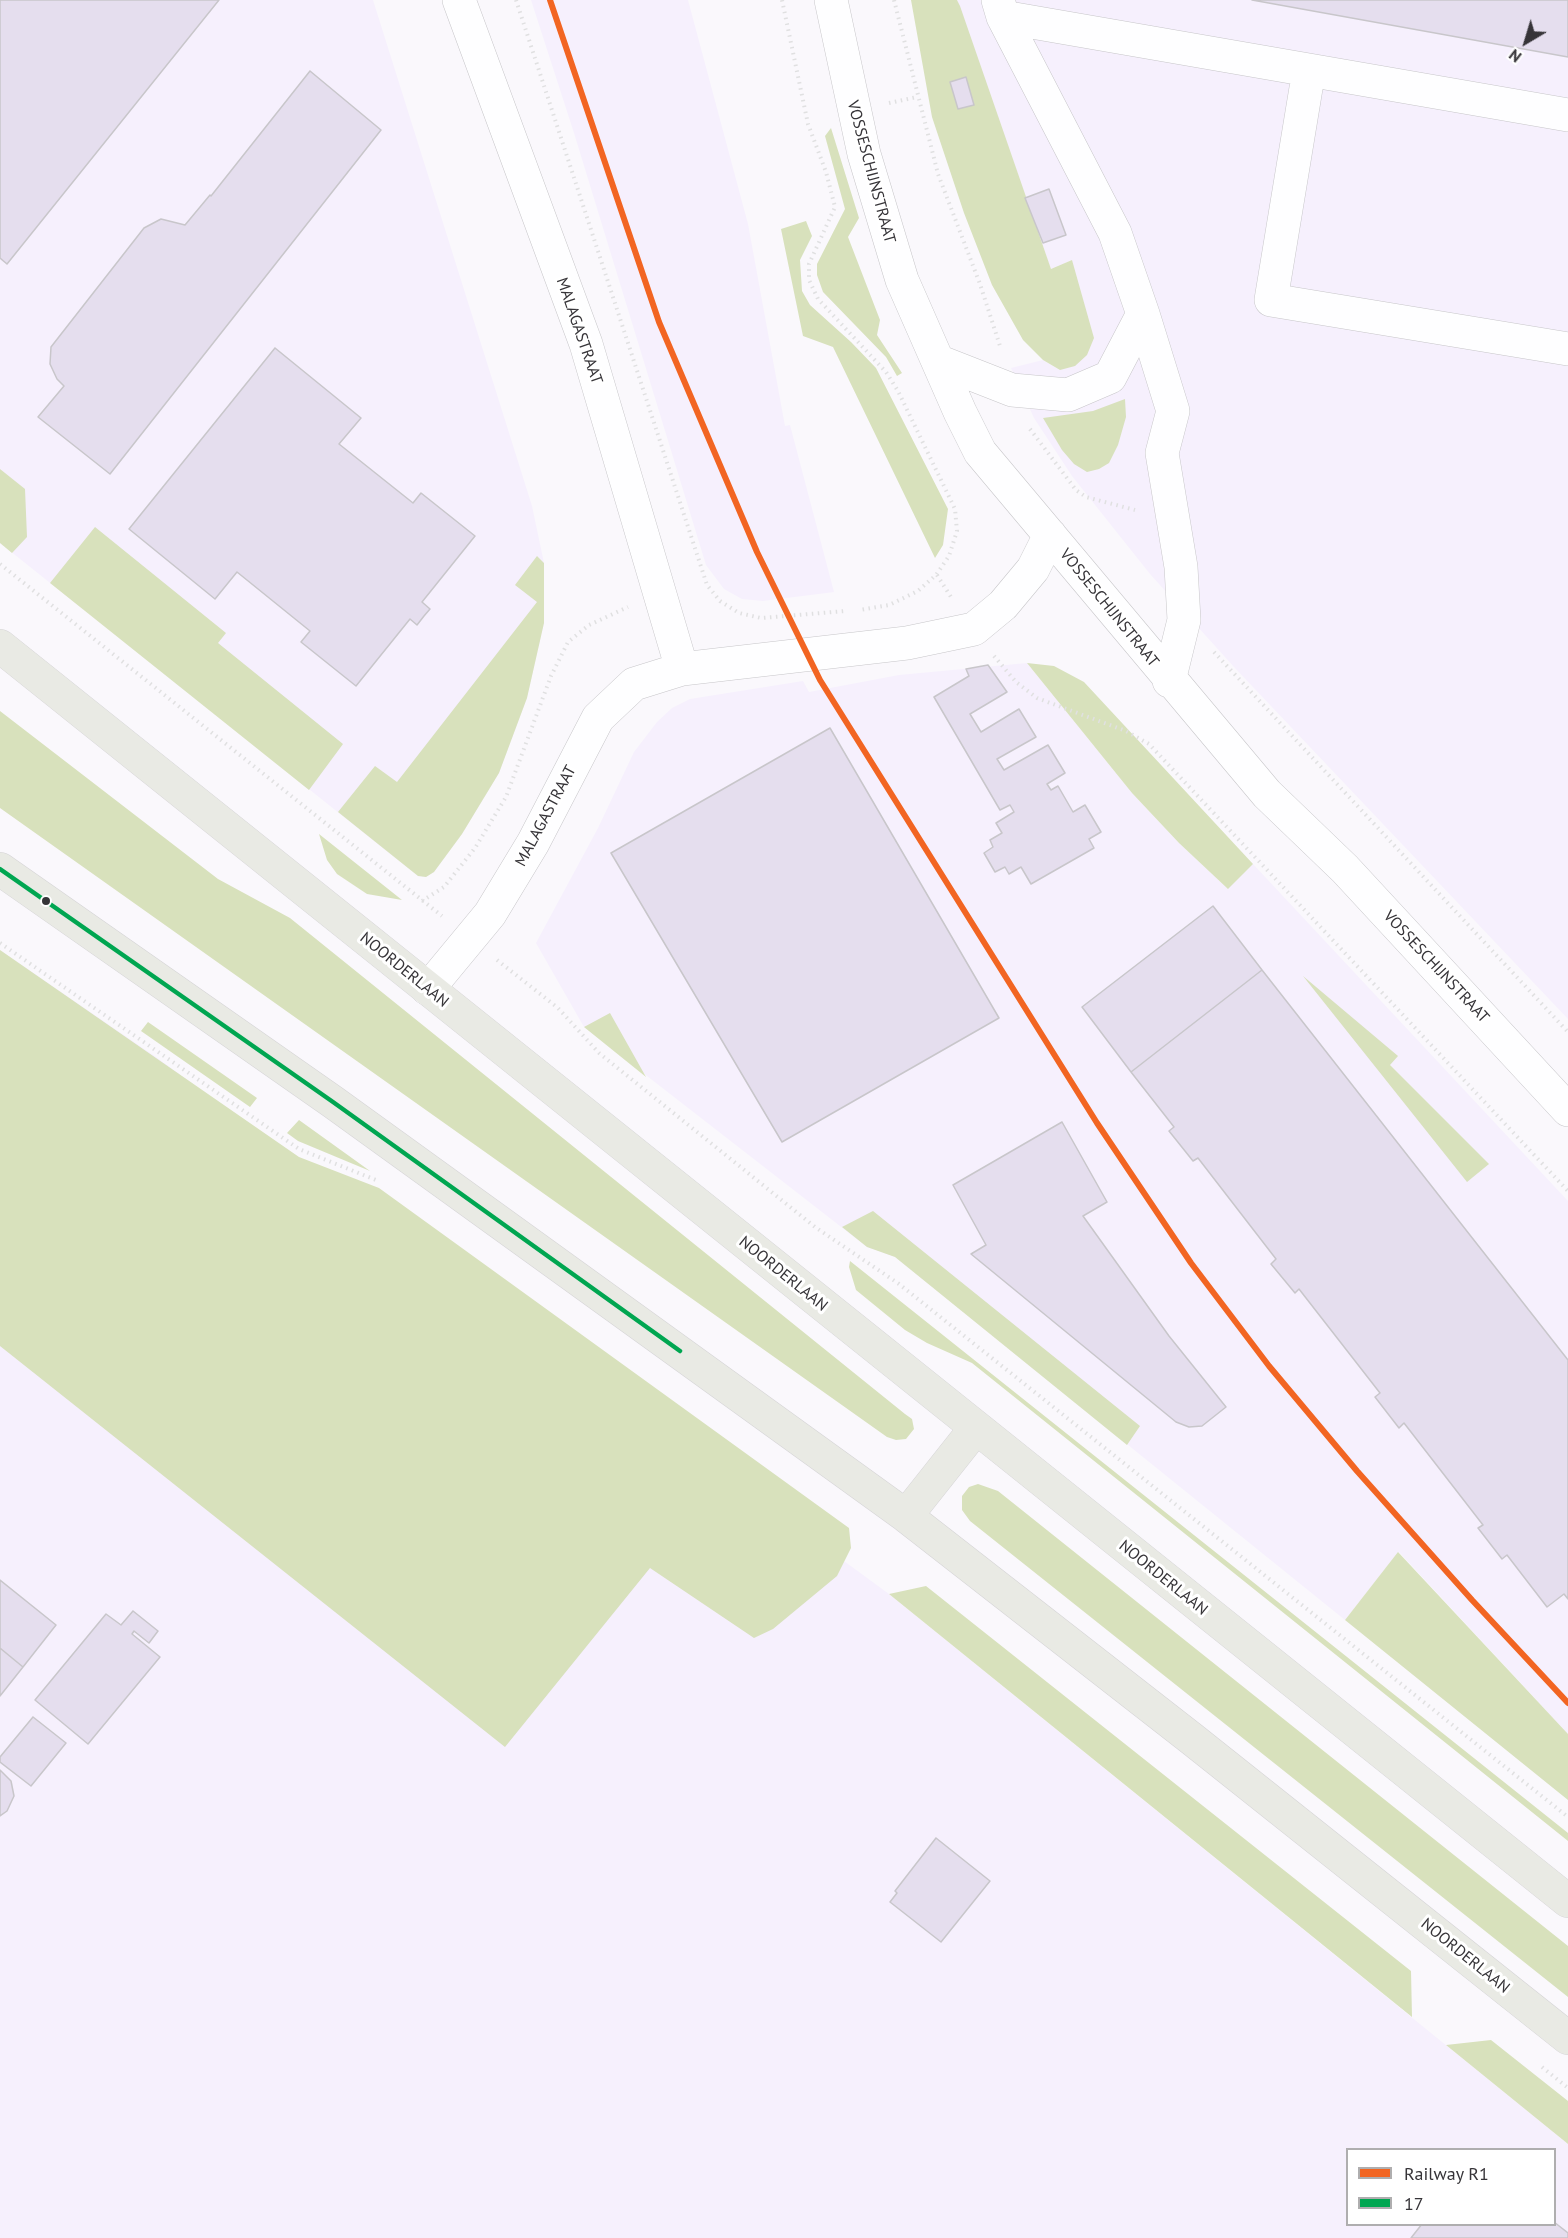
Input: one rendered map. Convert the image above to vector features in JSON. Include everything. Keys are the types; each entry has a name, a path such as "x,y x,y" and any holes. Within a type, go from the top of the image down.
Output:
{"main road":[{"name":"NOORDERLAAN","path":"0,646 975,1429 1568,1901"},
{"name":"NOORDERLAAN","path":"0,869 380,1136 906,1516 1192,1739 1568,2038"},
{"path":"906,1516 975,1429"}],"street":[{"name":"MALAGASTRAAT","path":"459,0 586,344 682,669"},
{"name":"VOSSESCHIJNSTRAAT","path":"831,0 853,110 881,217 902,280 980,452 1169,681 1267,794 1345,869 1568,1110"},
{"path":"1000,9 1309,70 1568,115"},
{"path":"1000,9 1115,233 1173,411 1162,453 1181,567 1184,620 1169,681"},
{"path":"1309,70 1271,300 1568,349"},
{"path":"938,361 1012,390 1068,395 1110,377 1143,314"},
{"name":"MALAGASTRAAT","path":"428,989 490,914 533,843 598,718 634,684 682,669 907,643 974,629 1003,605 1033,569 1050,536"}],"path":[{"path":"516,0 707,585 720,601 739,614 761,618 889,605 918,591 936,575 949,556 957,531 955,509 898,391 875,358 818,299 809,280 809,264 835,207 808,124 782,0"},
{"path":"894,0 938,174 984,294 1012,390 1029,428 1076,490 1086,497 1140,511"},
{"path":"0,564 558,1008 599,1053 815,1227 899,1284 1568,1817"},
{"path":"422,901 444,887 475,848 506,797 551,676 568,642 589,625 660,595 707,585"},
{"path":"1184,620 1568,1032"},
{"path":"974,629 1016,682 1037,698 1126,730 1149,744 1568,1191"},
{"path":"0,943 299,1149 380,1181"},
{"path":"1540,2065 1568,2088"}],"shaded area":[{"path":"0,0 373,0 532,506 544,563 544,623 527,698 499,773 462,834 434,872 426,877 418,876 0,543"},
{"path":"531,0 688,0 748,224 785,426 790,425 834,592 763,601 742,599 724,589 706,565"},
{"path":"957,0 1568,0 1568,1019 1234,667 1150,574 1072,476 1034,418 1011,368 1043,360 1060,370 1072,260 1051,270"},
{"path":"1027,663 1132,793 1179,843 1227,888 1253,864 1568,1201 1568,1734 1399,1552 1345,1620 895,1257 867,1247 584,1027 536,943 598,828 634,752 657,722 672,708 690,699 803,681 809,692 899,675"},
{"path":"0,950 156,1057 889,1594 1568,2144 1568,2238 0,2238"}],"green space":[{"path":"911,0 957,0 960,6 1051,269 1072,260 1094,338 1087,355 1075,366 1060,370 1043,360 1023,340 992,285 964,213 932,117"},
{"path":"831,128 859,218 848,237 880,320 877,335 902,373 897,376 886,357 823,292 817,275 817,264 845,209 825,136"},
{"path":"806,221 812,236 800,260 802,291 810,305 876,368 948,509 943,545 935,558 833,347 803,336 781,229"},
{"path":"1125,399 1126,417 1118,445 1109,463 1087,472 1074,464 1062,450 1043,418 1093,411"},
{"path":"0,469 25,489 27,537 12,553 0,543"},
{"path":"95,527 226,633 218,643 343,744 309,790 50,583"},
{"path":"537,556 544,563 544,623 527,698 499,773 462,834 434,872 426,877 418,876 338,812 375,766 397,782 537,602 515,585"},
{"path":"1027,663 1054,666 1084,682 1253,864 1228,889 1179,843 1132,793"},
{"path":"0,711 218,879 290,918 912,1419 914,1429 906,1439 896,1440 887,1437 0,808"},
{"path":"319,834 402,900 367,894 337,874 327,860"},
{"path":"0,950 299,1157 379,1188 849,1528 851,1548 837,1576 773,1629 754,1638 650,1568 505,1747 0,1346"},
{"path":"1303,976 1398,1056 1390,1065 1489,1164 1467,1182"},
{"path":"610,1013 646,1077 584,1027"},
{"path":"148,1022 257,1098 250,1107 141,1031"},
{"path":"299,1120 370,1171 298,1141 287,1133"},
{"path":"873,1211 1140,1426 1127,1445 895,1257 867,1247 842,1227"},
{"path":"850,1261 1568,1833 1568,1841 972,1363 927,1343 905,1330 856,1290 849,1267"},
{"path":"978,1484 998,1491 1568,1946 1568,1997 970,1521 962,1510 962,1496 969,1487"},
{"path":"1398,1552 1568,1734 1568,1800 1345,1620"},
{"path":"926,1586 1411,1971 1412,2017 889,1594"},
{"path":"1491,2040 1568,2101 1568,2144 1446,2045"}],"building":[{"path":"0,0 219,0 7,264 0,258"},
{"path":"1252,0 1568,0 1568,57"},
{"path":"310,71 381,130 110,474 38,417 64,386 57,379 50,364 51,347 144,228 161,219 185,225 211,196"},
{"path":"966,77 974,105 958,109 950,82"},
{"path":"1049,189 1066,235 1043,243 1025,198"},
{"path":"275,348 361,418 339,444 413,503 421,493 475,536 422,602 430,609 417,625 410,619 356,686 301,642 310,631 237,572 215,599 129,529"},
{"path":"988,665 1007,692 970,714 981,732 1019,709 1036,737 997,759 1004,770 1048,745 1065,773 1047,784 1051,790 1058,786 1073,812 1085,805 1101,832 1089,839 1094,848 1031,884 1021,867 1009,874 1005,867 995,872 984,853 993,847 990,840 1002,833 996,823 1014,812 1010,805 1000,810 934,697 969,676 966,669"},
{"path":"830,728 999,1018 782,1142 611,853"},
{"path":"1213,906 1262,970 1131,1072 1082,1007"},
{"path":"1262,970 1568,1360 1568,1599 1564,1594 1547,1607 1507,1555 1502,1559 1478,1528 1483,1525 1404,1423 1399,1428 1375,1397 1380,1393 1299,1289 1295,1293 1271,1264 1276,1259 1198,1158 1193,1161 1169,1131 1174,1127 1131,1072"},
{"path":"1062,1122 1107,1202 1083,1216 1169,1336 1226,1407 1202,1426 1189,1427 1176,1422 971,1254 986,1245 953,1185"},
{"path":"0,1580 56,1625 23,1667 0,1648"},
{"path":"133,1611 158,1631 149,1643 134,1631 132,1634 160,1657 88,1744 35,1700 106,1614 121,1625"},
{"path":"0,1648 23,1667 0,1696"},
{"path":"33,1717 66,1743 31,1786 0,1762 0,1757"},
{"path":"0,1770 11,1781 14,1796 7,1811 0,1816"},
{"path":"936,1838 990,1881 941,1942 890,1902 897,1893 895,1891"},
{"path":"1556,2224 1568,2233 1568,2238 1411,2238 1420,2226 1556,2226"}],"rail line":[{"name":"R1","path":"550,0 659,322 757,552 820,680 1097,1123 1191,1263 1269,1366 1357,1471 1568,1703"}],"transit line":[{"name":"17","path":"0,869 333,1102 680,1351"}]}
